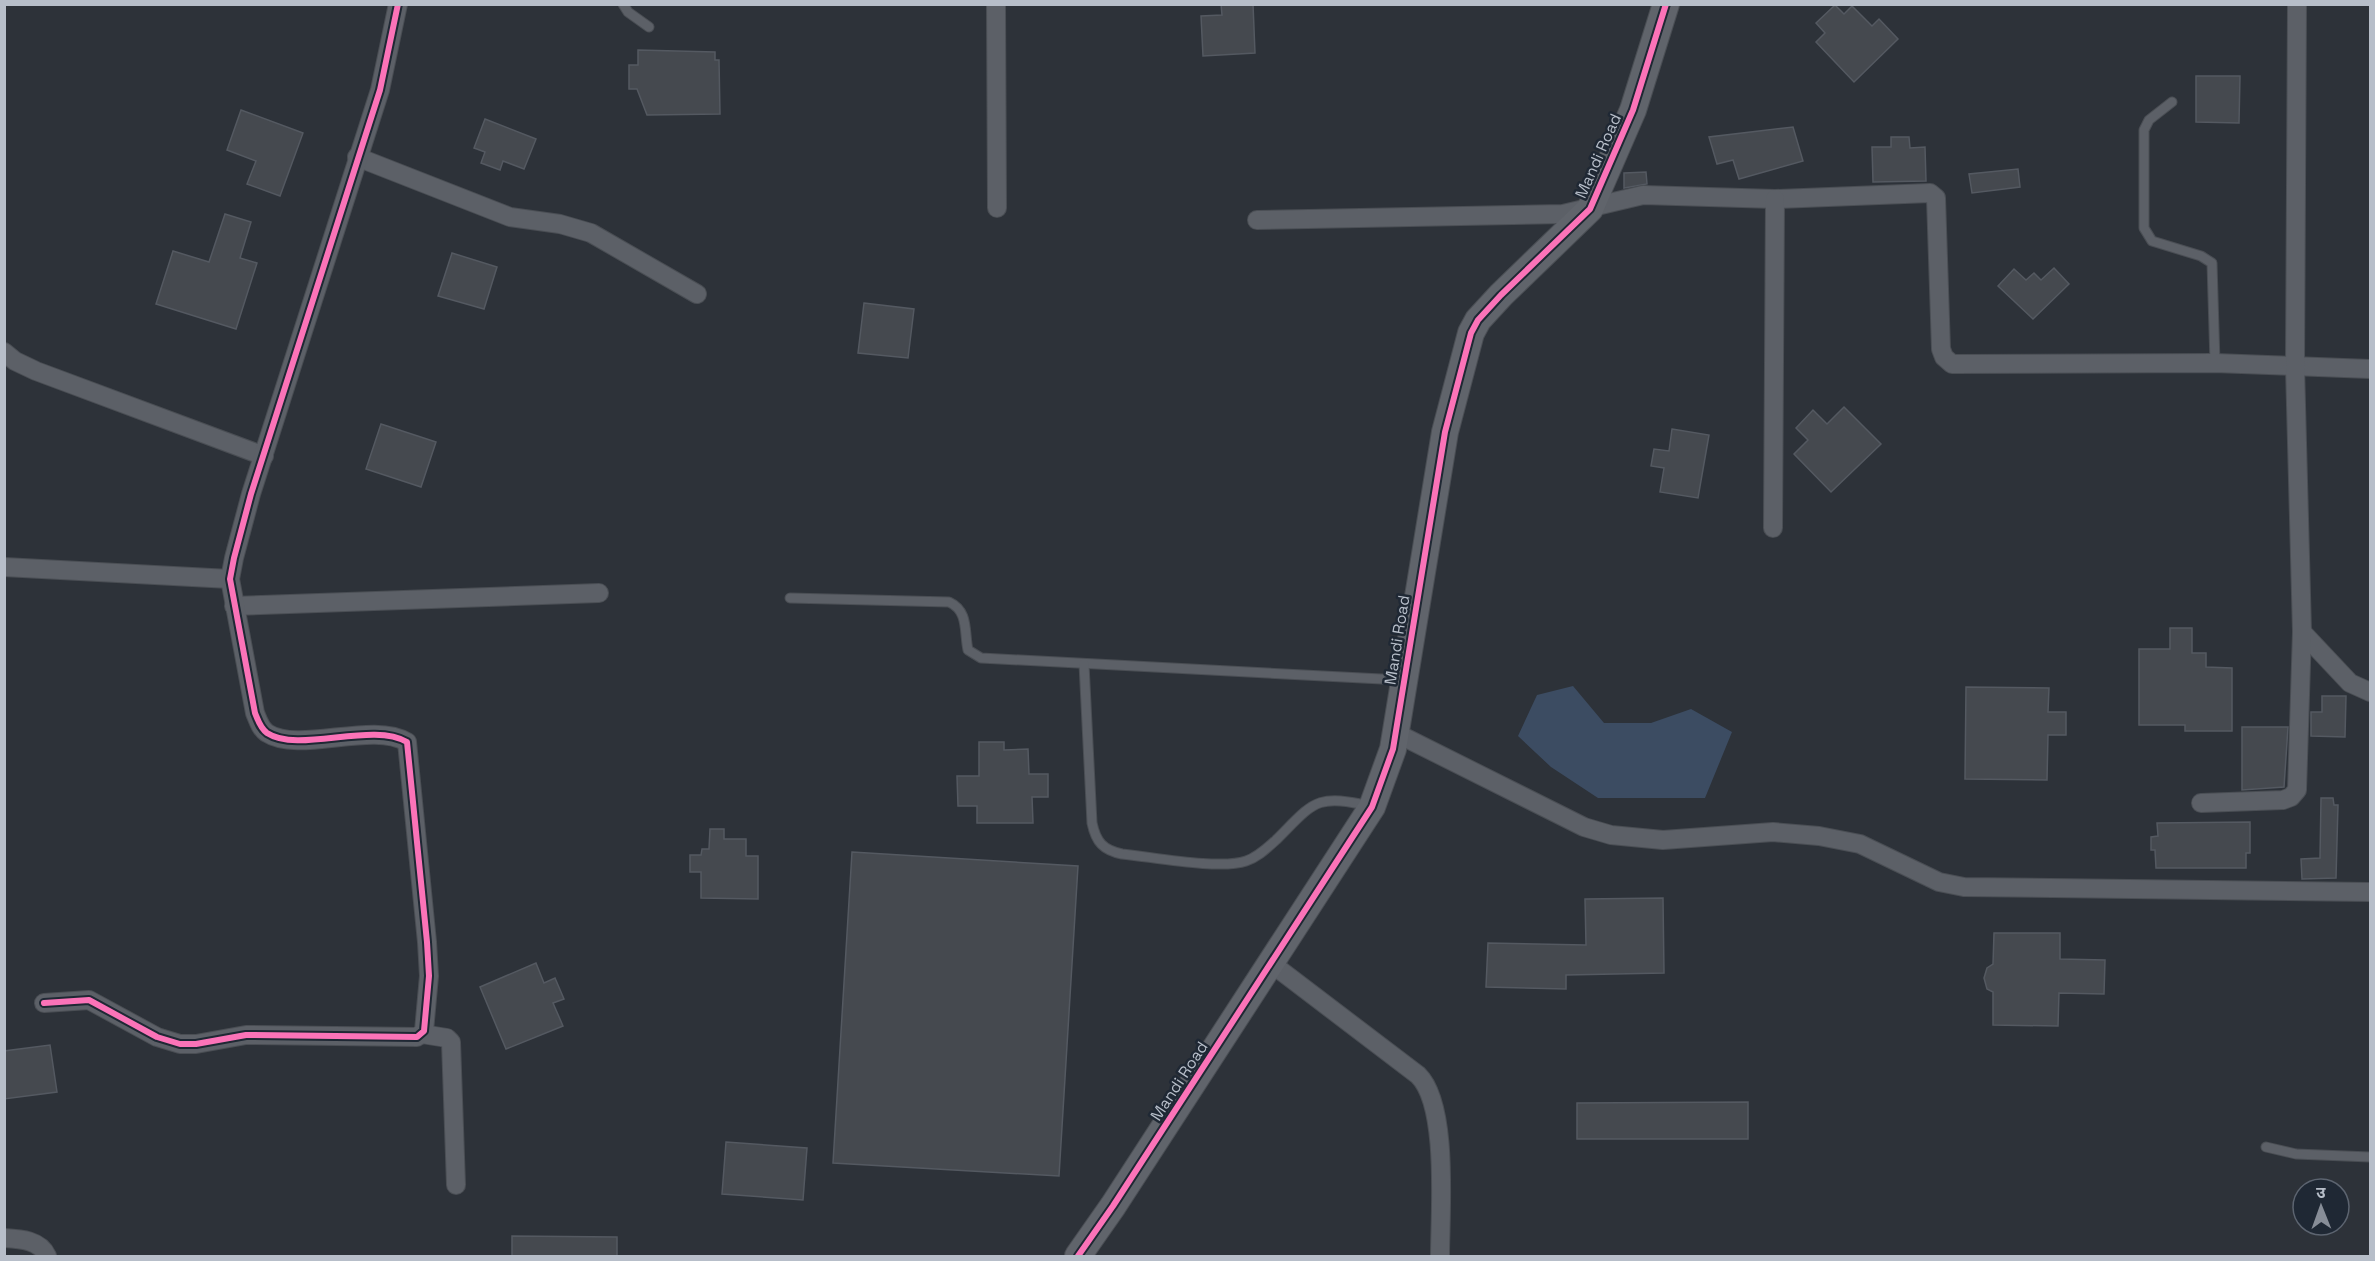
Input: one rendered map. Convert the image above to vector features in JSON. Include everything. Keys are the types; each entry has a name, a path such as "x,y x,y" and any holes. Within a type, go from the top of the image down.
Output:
{"street":[{"path":"398,4 380,90 239,537 231,579 234,606 255,712 260,725 268,734 293,739 386,735 407,742 429,976 423,1034"},
{"path":"996,4 997,207"},
{"name":"Mandi Road","path":"1078,1257 1272,964 1372,807 1387,770 1396,733 1445,432 1471,333 1501,295 1590,209 1633,110 1666,4"},
{"path":"2202,803 2283,800 2295,794 2299,769 2302,632 2295,367 2297,4"},
{"path":"357,157 510,217 560,224 591,233 697,294"},
{"path":"1257,220 1563,214 1643,195 1775,200 1930,193 1935,195 1941,349 1944,357 1952,364 2215,363 2370,369"},
{"path":"1773,528 1775,200"},
{"path":"4,352 15,361 36,371 264,456"},
{"path":"4,567 231,579"},
{"path":"234,606 599,593"},
{"path":"2302,632 2350,683 2370,692"},
{"path":"1396,733 1584,827 1611,835 1663,840 1773,832 1819,836 1860,844 1938,882 1964,887 2370,892"},
{"path":"1272,964 1418,1075 1429,1089 1434,1104 1440,1159 1440,1257"},
{"path":"44,1003 89,1000 157,1037 180,1044 196,1044 246,1035 405,1037 423,1034 447,1038 451,1042 456,1185"},
{"path":"4,1238 25,1239 43,1249 47,1257"}],"lane":[{"path":"623,4 649,27"},
{"path":"2172,102 2149,120 2144,130 2144,228 2152,241 2201,255 2212,263 2215,363"},
{"path":"790,598 949,602 962,611 968,651 974,656 1084,664 1404,680"},
{"path":"1084,664 1092,823 1099,844 1107,850 1122,854 1238,864 1259,855 1306,808 1318,801 1340,800 1372,807"},
{"path":"2266,1147 2306,1155 2370,1157"}],"water":[{"path":"1573,686 1604,723 1651,723 1691,709 1732,732 1705,798 1598,798 1551,767 1518,736 1537,695"}],"building":[{"path":"1221,4 1253,4 1255,53 1203,56 1201,16 1222,15"},
{"path":"1835,5 1844,14 1852,6 1872,26 1879,19 1898,39 1854,82 1816,42 1825,33 1816,23"},
{"path":"638,50 715,52 715,60 719,60 720,114 647,115 637,89 629,89 629,65 638,65"},
{"path":"2196,76 2240,76 2239,123 2196,122"},
{"path":"241,110 303,133 280,196 247,184 256,161 227,150"},
{"path":"485,119 536,139 524,169 503,161 500,170 481,163 485,152 474,148"},
{"path":"1793,127 1803,161 1739,179 1733,160 1717,164 1709,137"},
{"path":"1891,137 1909,137 1910,148 1925,147 1926,181 1873,182 1872,147 1891,147"},
{"path":"2018,169 2020,187 1972,193 1969,174"},
{"path":"1646,172 1647,184 1624,188 1624,173"},
{"path":"225,214 251,222 240,258 257,263 236,329 156,304 173,251 209,262"},
{"path":"452,253 497,267 484,309 438,296"},
{"path":"2054,268 2069,284 2033,319 1998,286 2014,269 2026,280 2034,273 2041,280"},
{"path":"864,303 914,309 908,358 858,353"},
{"path":"1844,407 1881,444 1831,492 1794,454 1808,440 1796,428 1813,410 1827,424"},
{"path":"381,424 436,442 421,487 366,469"},
{"path":"1672,429 1709,435 1698,498 1660,492 1664,468 1651,466 1654,449 1669,451"},
{"path":"2170,628 2192,628 2192,653 2206,653 2206,667 2232,668 2232,731 2185,731 2185,725 2139,725 2139,649 2170,649"},
{"path":"1966,687 2049,688 2048,712 2066,712 2066,735 2048,735 2047,780 1965,779"},
{"path":"2322,696 2346,696 2345,737 2311,736 2311,712 2322,712"},
{"path":"2242,727 2288,727 2284,787 2242,790"},
{"path":"979,742 1004,742 1004,750 1028,749 1029,774 1048,774 1048,797 1032,797 1033,823 977,823 977,806 958,806 957,776 979,776"},
{"path":"2321,798 2333,798 2334,805 2338,805 2336,878 2302,879 2301,859 2320,858"},
{"path":"2250,822 2250,853 2246,853 2246,868 2156,868 2155,850 2151,850 2151,837 2158,836 2157,823"},
{"path":"710,829 724,829 724,839 746,839 746,856 758,856 758,899 701,898 701,872 690,872 690,855 701,855 702,849 709,849"},
{"path":"852,852 1078,866 1059,1176 833,1163"},
{"path":"1663,898 1664,973 1566,975 1566,989 1486,987 1488,943 1586,945 1585,899"},
{"path":"1994,933 2060,933 2060,959 2105,960 2104,994 2059,993 2058,1026 1993,1025 1993,992 1987,989 1984,978 1987,968 1993,964"},
{"path":"536,963 544,983 555,978 564,999 553,1003 563,1026 506,1049 480,987"},
{"path":"50,1045 57,1092 4,1099 4,1051"},
{"path":"1748,1102 1748,1139 1577,1139 1577,1103"},
{"path":"726,1142 807,1148 803,1200 722,1194"},
{"path":"512,1236 617,1237 617,1257 512,1257"}],"cycle path":[{"path":"44,1003 89,1000 157,1037 180,1044 196,1044 246,1035 417,1037 424,1031 429,976 407,742 392,736 375,735 316,740 281,739 267,733 255,713 230,579 251,494 380,90 398,4"},
{"path":"1078,1256 1113,1206 1372,807 1393,749 1445,432 1471,333 1478,320 1501,295 1590,209 1633,110 1666,4"}]}
